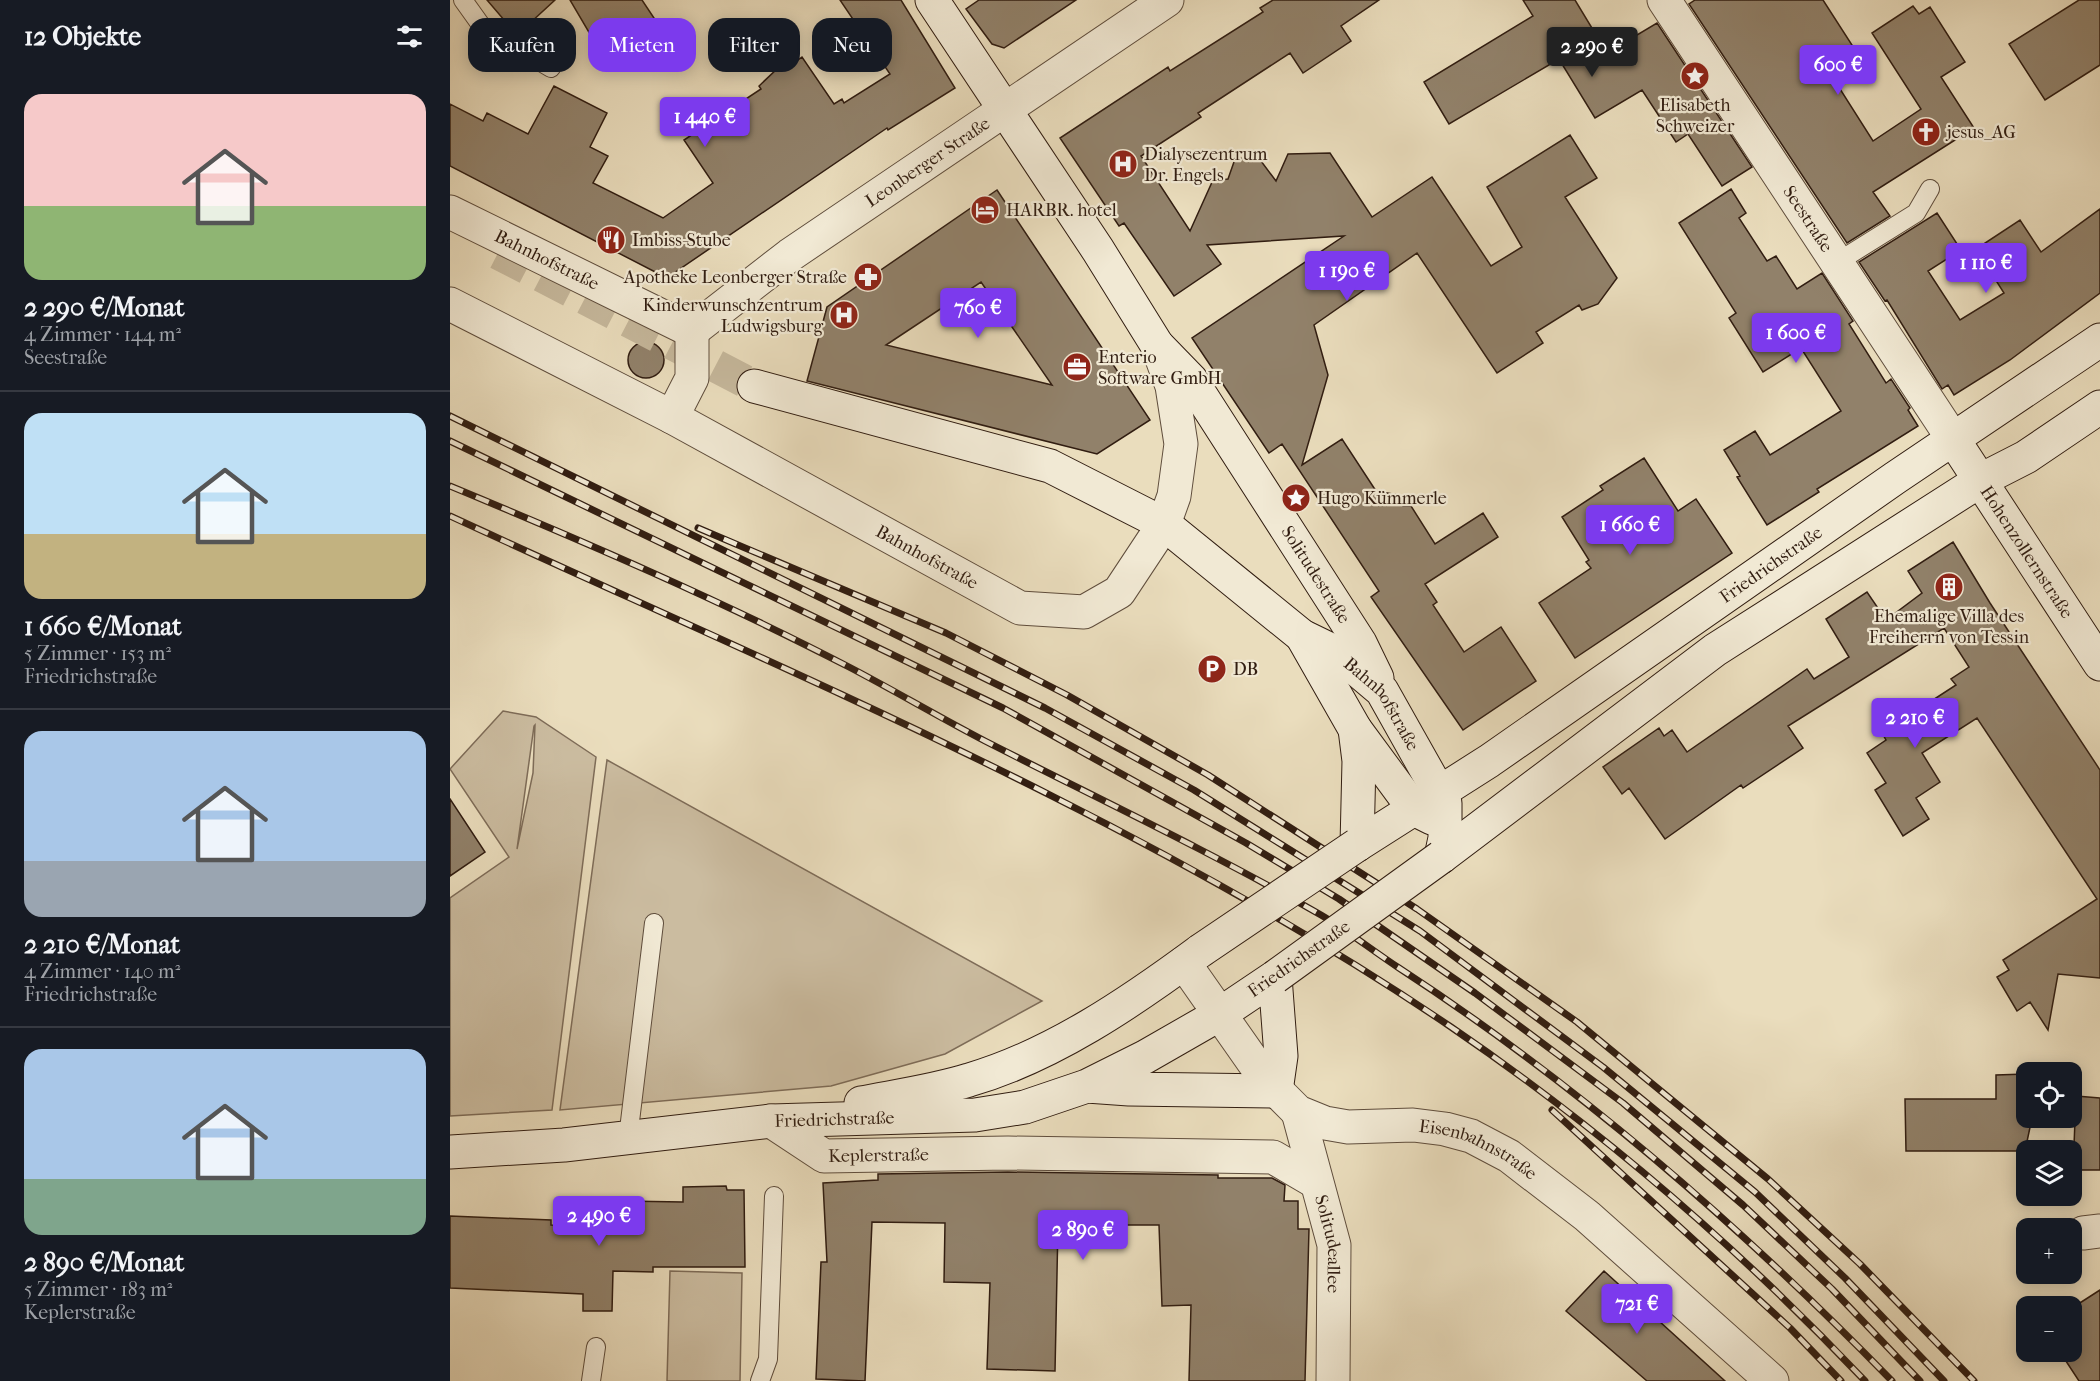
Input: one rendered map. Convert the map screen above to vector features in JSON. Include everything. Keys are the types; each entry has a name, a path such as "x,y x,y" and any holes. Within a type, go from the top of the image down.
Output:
{"street":[{"name":"Solitudestraße","path":"932,0 1005,108 1157,345 1191,380 1360,643 1382,691"},
{"name":"Leonberger Straße","path":"692,331 790,255 1167,0"},
{"name":"Seestraße","path":"1664,0 1953,439"},
{"name":"Bahnhofstraße","path":"450,212 692,331"},
{"name":"Bahnhofstraße","path":"450,304 672,417 1020,608 1084,612 1119,592 1164,524"},
{"path":"672,417 692,378 692,331"},
{"name":"Friedrichstraße","path":"1443,805 1565,709 1953,439 2100,340"},
{"name":"Solitudestraße","path":"1157,345 1172,386 1181,444 1174,496 1164,524"},
{"name":"Bahnhofstraße","path":"754,386 1050,466 1164,524 1302,636 1337,653 1382,691 1443,805"},
{"name":"Friedrichstraße","path":"771,1121 975,1115 1025,1107 1087,1086 1220,1014 1441,857 1715,650 1981,480 2026,457 2100,407"},
{"name":"Hohenzollernstraße","path":"1953,439 2100,664"},
{"name":"Bahnhofstraße","path":"1302,636 1355,729 1414,809"},
{"name":"Bahnhofstraße","path":"1355,729 1359,761 1357,845"},
{"path":"1414,809 1430,818 1443,805"},
{"path":"1443,805 1490,819"},
{"path":"1441,857 1443,805"},
{"name":"Friedrichstraße","path":"771,1121 968,1081 1017,1064 1065,1040 1414,809"},
{"path":"1192,957 1220,1014 1287,1101"},
{"path":"1275,977 1287,1101"},
{"path":"1087,1086 1287,1101"},
{"name":"Solitudeallee","path":"1287,1101 1334,1245 1333,1381"},
{"name":"Eisenbahnstraße","path":"1287,1101 1325,1123 1348,1127 1413,1125 1445,1128 1471,1136 1509,1156 1587,1216 1772,1381"},
{"path":"450,1152 564,1145 771,1121"},
{"name":"Keplerstraße","path":"771,1121 824,1156 1008,1153 1274,1157 1314,1181"}],"lane":[{"path":"463,0 476,18"},
{"path":"1836,263 1916,213 1930,189"},
{"path":"628,1138 654,923"},
{"path":"760,1381 768,1359 774,1196"},
{"path":"591,1381 596,1347"}],"shaded area":[{"path":"503,711 536,717 596,757 552,1110 450,1116 450,898 509,857 450,769","holes":["535,725 533,773 517,849"]},
{"path":"607,760 1042,1001 945,1054 831,1086 560,1110"},
{"path":"670,1271 742,1273 740,1381 667,1381"}],"building":[{"path":"487,0 555,0 535,18 502,18"},
{"path":"570,0 642,0 654,18 588,18 588,31"},
{"path":"840,0 901,0 955,88 888,130 887,128 671,275 661,275 450,166 450,104 483,121 487,113 528,134 554,86 607,113 590,147 608,156 593,183 663,218 713,183 684,140 761,89 759,86 774,72 800,72 802,57 834,104 842,99 844,103 890,74 889,72 892,72 892,18 852,18"},
{"path":"979,0 1076,0 1004,48 992,44 966,9"},
{"path":"1273,0 1379,0 1341,26 1351,41 1303,73 1290,53 1198,113 1201,117 1141,156 1190,231 1213,180 1228,179 1235,159 1258,157 1276,181 1288,154 1330,153 1372,217 1432,177 1491,266 1522,247 1487,187 1570,135 1597,178 1565,197 1617,278 1598,304 1582,310 1579,305 1536,332 1543,343 1497,373 1417,253 1314,325 1328,375 1302,465 1342,439 1376,491 1398,495 1403,506 1411,506 1435,544 1483,513 1498,537 1425,584 1437,602 1433,605 1464,652 1501,627 1536,681 1463,730 1371,597 1379,591 1282,444 1269,453 1192,338 1344,236 1207,245 1221,264 1174,296 1124,223 1119,226 1060,138 1168,67 1170,71 1263,12 1260,8"},
{"path":"1523,0 1575,0 1607,53 1657,23 1752,167 1722,186 1688,134 1676,142 1642,90 1595,118 1559,59 1449,124 1424,82 1533,16"},
{"path":"1695,0 1823,0 1861,59 1833,78 1873,141 1921,109 1872,33 1913,6 1919,14 1930,7 1965,62 1941,77 1974,128 1873,192 1890,216 1847,243 1689,4"},
{"path":"2079,0 2100,0 2100,65 2045,100 2009,44"},
{"path":"1731,189 1746,213 1739,218 1767,261 1776,256 1797,289 1822,273 1853,321 1849,324 1886,383 1891,379 1910,408 1908,410 1918,426 1817,489 1819,492 1767,525 1737,477 1740,476 1724,450 1755,431 1770,455 1841,411 1801,348 1763,372 1729,318 1736,313 1679,223"},
{"path":"997,190 1150,420 1097,454 807,381 827,307","holes":["981,282 1052,385 886,345"]},
{"path":"2100,209 2100,293 2010,360 1954,395 1948,385 1942,389 1887,300 1885,301 1859,262 1937,213 1961,250 1928,271 1960,320 2004,293 1976,249 2020,220 2041,252"},
{"path":"646,342 659,347 664,360 659,373 646,378 633,373 628,360 633,347"},
{"path":"1644,458 1678,511 1696,499 1732,553 1575,658 1539,603 1591,568 1586,562 1589,560 1562,517 1603,490 1600,486"},
{"path":"1953,542 1990,603 2100,770 2100,978 2058,974 2048,1030 2030,1002 2017,1011 1997,977 2009,970 2003,960 2097,899 1977,718 1922,753 1940,782 1916,798 1929,819 1903,836 1875,790 1886,783 1867,753 1886,740 1882,733 1956,685 1951,679 1969,667 1944,628 1788,726 1803,748 1743,788 1741,785 1665,839 1629,788 1622,794 1603,767 1659,728 1664,736 1672,730 1687,752 1807,669 1814,679 1849,657 1826,619 1867,592 1886,620 1922,593 1908,571"},
{"path":"450,799 485,852 450,876"},
{"path":"2016,1074 2016,1128 2030,1128 2027,1140 2016,1140 2016,1151 1906,1151 1905,1099 1996,1099 1996,1075"},
{"path":"2082,1096 2100,1098 2100,1170 2082,1170 2082,1140 2074,1140 2075,1128 2082,1128"},
{"path":"1008,1172 1218,1175 1218,1178 1272,1178 1285,1185 1284,1201 1298,1201 1298,1229 1309,1229 1305,1381 1189,1381 1191,1305 1162,1306 1159,1225 1058,1225 1055,1371 987,1369 990,1283 944,1282 945,1223 872,1222 865,1381 816,1379 821,1262 827,1262 823,1183 878,1180 878,1174"},
{"path":"726,1186 727,1190 744,1190 745,1267 653,1267 653,1272 613,1271 612,1311 583,1311 583,1294 450,1288 450,1216 551,1220 551,1225 623,1227 623,1201 683,1202 683,1187"},
{"path":"1604,1271 1725,1381 1647,1381 1566,1311"},
{"path":"2100,1290 2100,1381 2079,1381 2067,1362 2082,1362 2082,1302"}],"tunnel":[{"path":"498,253 754,386"}],"railway":[{"path":"450,416 1045,708 1194,790 1420,931 1603,1067 1755,1192 1845,1278 1944,1381"},
{"path":"450,441 1003,708 1246,843 1339,899 1475,993 1623,1103 1743,1205 1832,1289 1920,1381"},
{"path":"450,486 652,572 800,642 985,741 1238,869 1331,921 1466,1013 1595,1110 1718,1214 1777,1268 1892,1381"},
{"path":"450,516 961,751 1211,880 1333,951 1507,1066 1615,1149 1668,1193 1769,1284 1865,1381"},
{"path":"698,528 946,633 1067,695 1208,775 1417,909 1577,1022 1768,1179 1860,1264 1974,1381"},
{"path":"1552,1110 1790,1328 1841,1381"}],"place":[{"name":"Elisabeth Schweizer","path":"1695,76"},
{"name":"jesus_AG","path":"1926,132"},
{"name":"Dialysezentrum Dr. Engels","path":"1123,164"},
{"name":"HARBR. hotel","path":"985,210"},
{"name":"Imbiss-Stube","path":"611,240"},
{"name":"Apotheke Leonberger Straße","path":"868,277"},
{"name":"Kinderwunschzentrum Ludwigsburg","path":"844,315"},
{"name":"Enterio Software GmbH","path":"1077,367"},
{"name":"Hugo Kümmerle","path":"1296,498"},
{"name":"Ehemalige Villa des Freiherrn von Tessin","path":"1949,587"},
{"name":"DB","path":"1212,669"}]}
